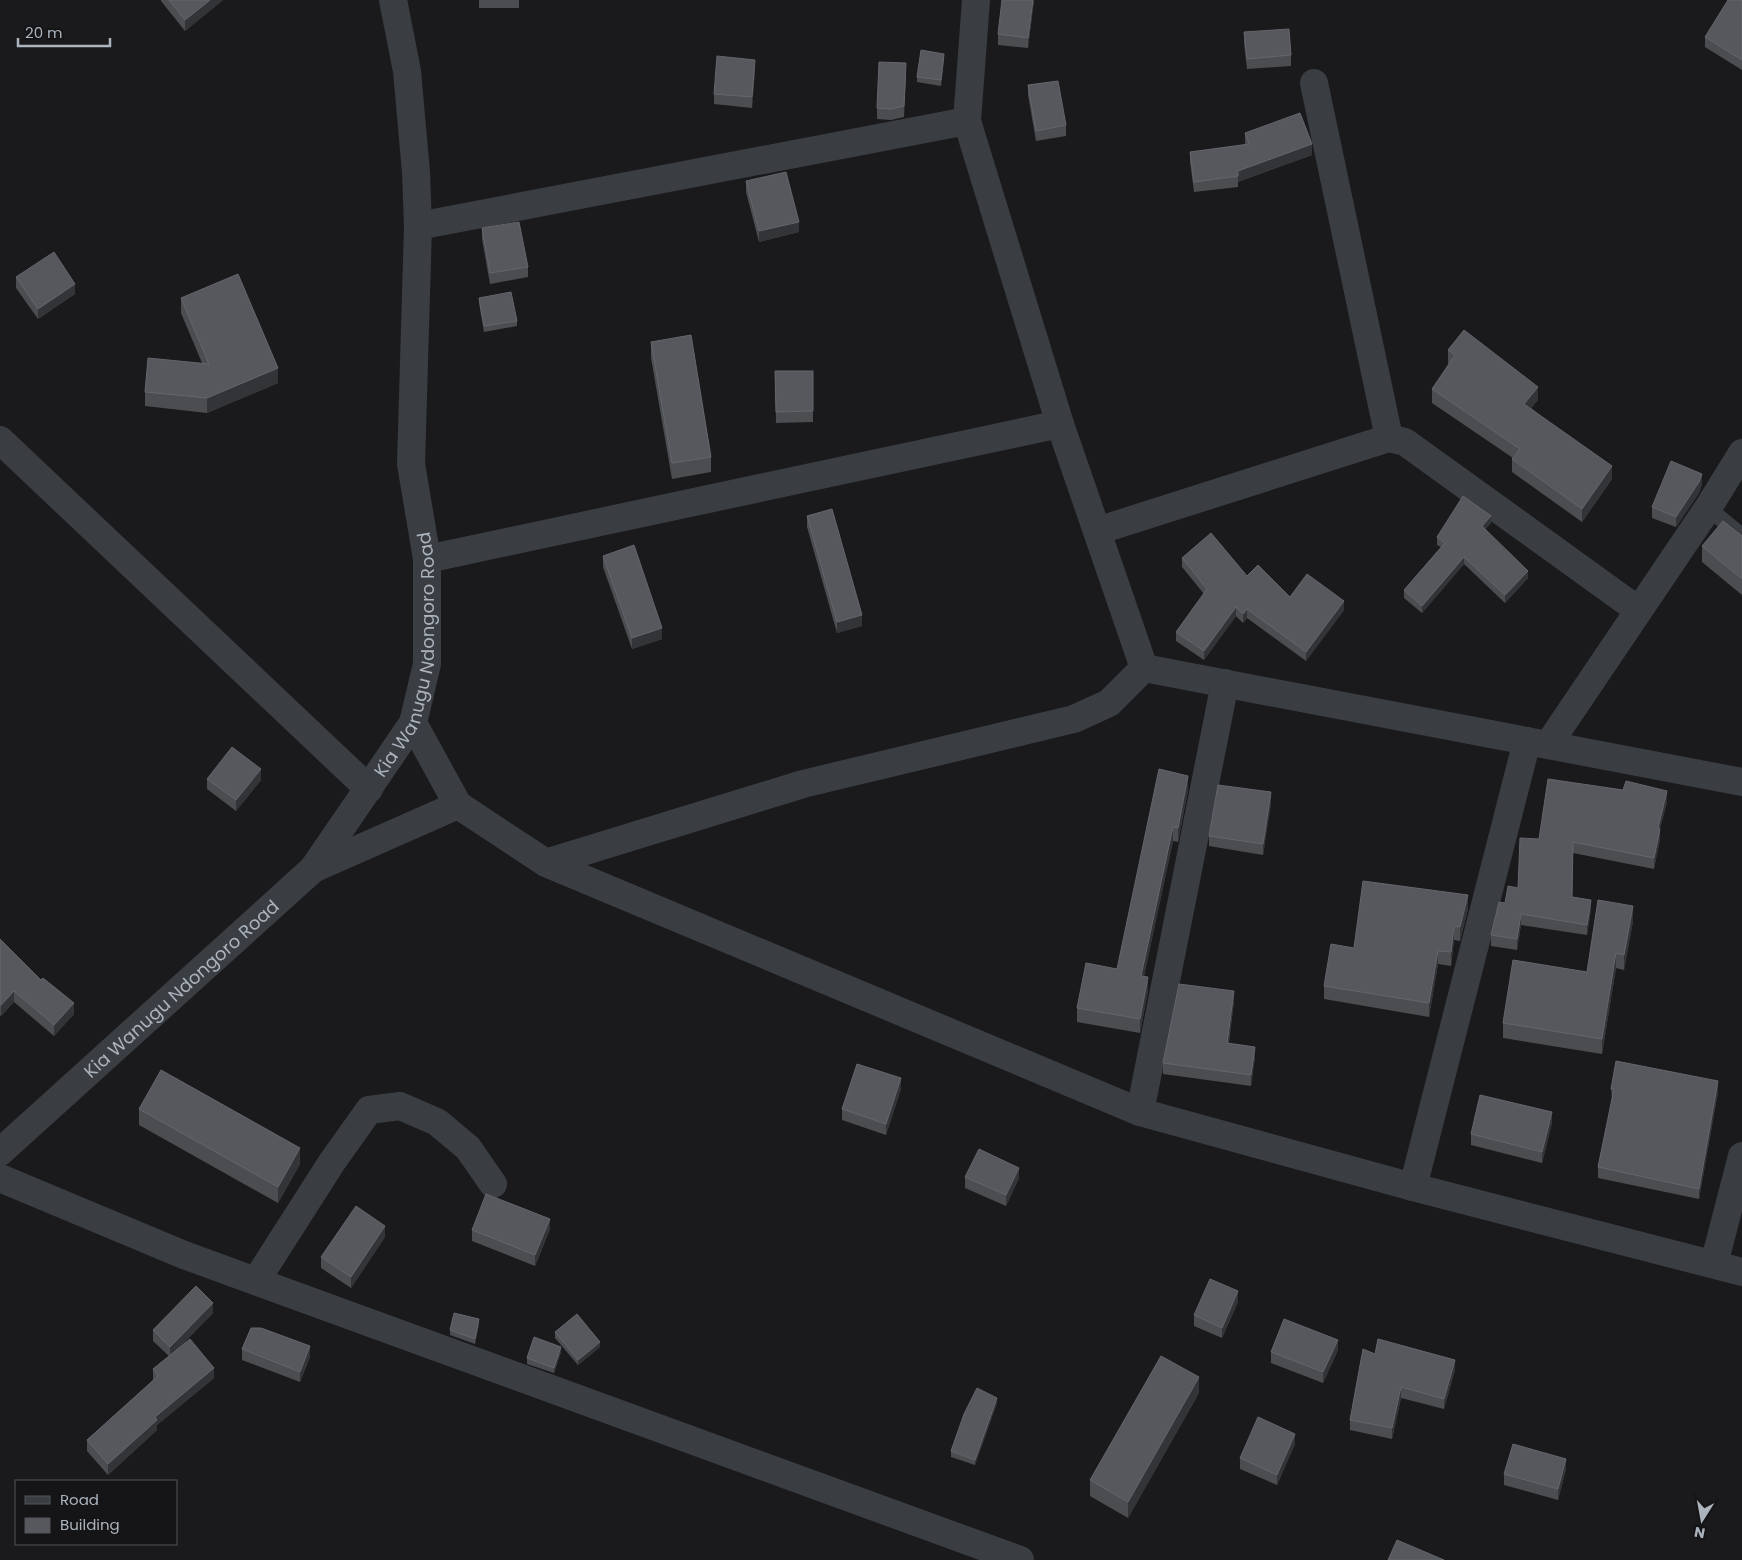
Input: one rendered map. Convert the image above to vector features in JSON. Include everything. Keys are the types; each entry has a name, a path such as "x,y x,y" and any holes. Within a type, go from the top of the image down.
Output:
{"street":[{"name":"Kia Wanugu Ndongoro Road","path":"0,1152 313,868 413,723 426,664 428,559 411,464 418,226 407,71 393,0"},
{"path":"976,0 967,121 1060,424 1144,668"},
{"path":"1314,82 1389,438"},
{"path":"418,226 967,121"},
{"path":"428,559 1060,424"},
{"path":"1097,531 1389,438 1406,442 1638,610"},
{"path":"0,440 368,789"},
{"path":"1413,1187 1537,743 1638,610 1708,508 1742,453"},
{"path":"1144,668 1742,782"},
{"path":"546,863 803,784 1074,719 1109,703 1144,668"},
{"path":"1140,1112 1225,684"},
{"path":"413,723 458,805 546,863 1140,1112 1413,1187 1742,1272"},
{"path":"313,868 458,805"},
{"path":"256,1281 332,1162 369,1110 400,1106 437,1122 468,1148 493,1184"},
{"path":"1714,1264 1742,1156"},
{"path":"0,1178 184,1255 1020,1560"}],"lane":[{"path":"1708,508 1742,536"}],"building":[{"path":"169,0 210,0 185,20"},
{"path":"1002,0 1033,0 1028,38 998,34"},
{"path":"1728,0 1742,0 1742,60 1705,37"},
{"path":"1289,29 1291,55 1247,59 1244,32"},
{"path":"921,50 944,54 941,80 917,77"},
{"path":"717,56 755,60 752,97 714,94"},
{"path":"879,62 906,63 904,106 891,109 877,108"},
{"path":"1058,81 1066,125 1036,131 1028,85"},
{"path":"1300,113 1312,144 1238,171 1238,176 1194,182 1190,152 1249,144 1245,133"},
{"path":"786,172 799,222 759,231 746,181"},
{"path":"519,222 528,267 490,273 482,228"},
{"path":"54,252 75,284 38,309 16,277"},
{"path":"238,274 278,368 207,398 145,392 148,358 209,364 181,298"},
{"path":"511,292 517,321 484,326 479,298"},
{"path":"1464,330 1538,387 1524,404 1612,466 1582,509 1512,459 1520,449 1432,389 1455,355 1448,350"},
{"path":"691,335 711,457 672,463 651,342"},
{"path":"775,371 813,371 813,411 776,412"},
{"path":"1671,461 1702,474 1699,482 1676,517 1652,507"},
{"path":"1463,496 1491,516 1482,526 1528,571 1505,595 1464,557 1422,606 1404,590 1445,543 1437,537"},
{"path":"832,509 862,615 837,622 807,516"},
{"path":"1723,521 1742,536 1742,579 1702,546"},
{"path":"1211,533 1247,576 1258,565 1290,597 1307,574 1344,601 1306,652 1247,609 1243,614 1236,607 1204,651 1176,632 1207,589 1182,558"},
{"path":"634,545 662,628 632,638 603,556"},
{"path":"232,747 261,769 236,800 207,779"},
{"path":"1159,769 1188,776 1178,828 1173,827 1141,976 1148,977 1140,1019 1077,1008 1086,963 1117,969"},
{"path":"1548,779 1623,790 1626,781 1667,791 1658,828 1660,829 1654,858 1573,842 1572,897 1591,900 1587,925 1521,914 1517,939 1491,935 1499,902 1505,903 1508,886 1518,888 1520,838 1539,839"},
{"path":"1218,785 1271,792 1263,844 1209,836"},
{"path":"1363,881 1468,895 1460,927 1454,926 1451,952 1438,951 1429,1003 1324,986 1331,944 1354,948"},
{"path":"1598,900 1633,906 1624,955 1616,953 1602,1039 1503,1023 1513,960 1587,972"},
{"path":"0,939 41,980 43,978 74,1003 54,1025 14,991 0,1005"},
{"path":"1179,984 1234,991 1227,1043 1255,1047 1251,1075 1163,1063"},
{"path":"1616,1061 1718,1081 1699,1189 1598,1167 1614,1089 1611,1089"},
{"path":"857,1064 901,1078 886,1124 842,1109"},
{"path":"161,1070 300,1148 278,1187 139,1109"},
{"path":"1480,1095 1552,1112 1542,1152 1471,1134"},
{"path":"979,1149 1019,1168 1006,1195 965,1177"},
{"path":"486,1194 550,1219 535,1255 472,1230"},
{"path":"356,1206 385,1226 351,1277 321,1257"},
{"path":"1210,1279 1238,1291 1222,1328 1194,1315"},
{"path":"196,1286 213,1303 170,1347 153,1330"},
{"path":"454,1313 479,1319 475,1339 450,1330"},
{"path":"577,1314 600,1342 578,1360 555,1332"},
{"path":"1284,1319 1338,1340 1323,1372 1271,1352"},
{"path":"251,1328 261,1328 310,1346 300,1372 242,1349"},
{"path":"534,1337 561,1347 554,1368 527,1358"},
{"path":"190,1339 214,1368 155,1417 157,1420 108,1464 87,1440 158,1376 153,1369"},
{"path":"1378,1339 1455,1360 1444,1399 1401,1387 1392,1428 1350,1420 1363,1349 1375,1354"},
{"path":"1161,1356 1199,1377 1128,1502 1090,1480"},
{"path":"977,1388 997,1398 975,1460 951,1451 964,1414"},
{"path":"1258,1417 1295,1434 1277,1475 1240,1458"},
{"path":"1513,1444 1566,1459 1558,1489 1504,1474"},
{"path":"1397,1540 1444,1560 1388,1560"}]}
